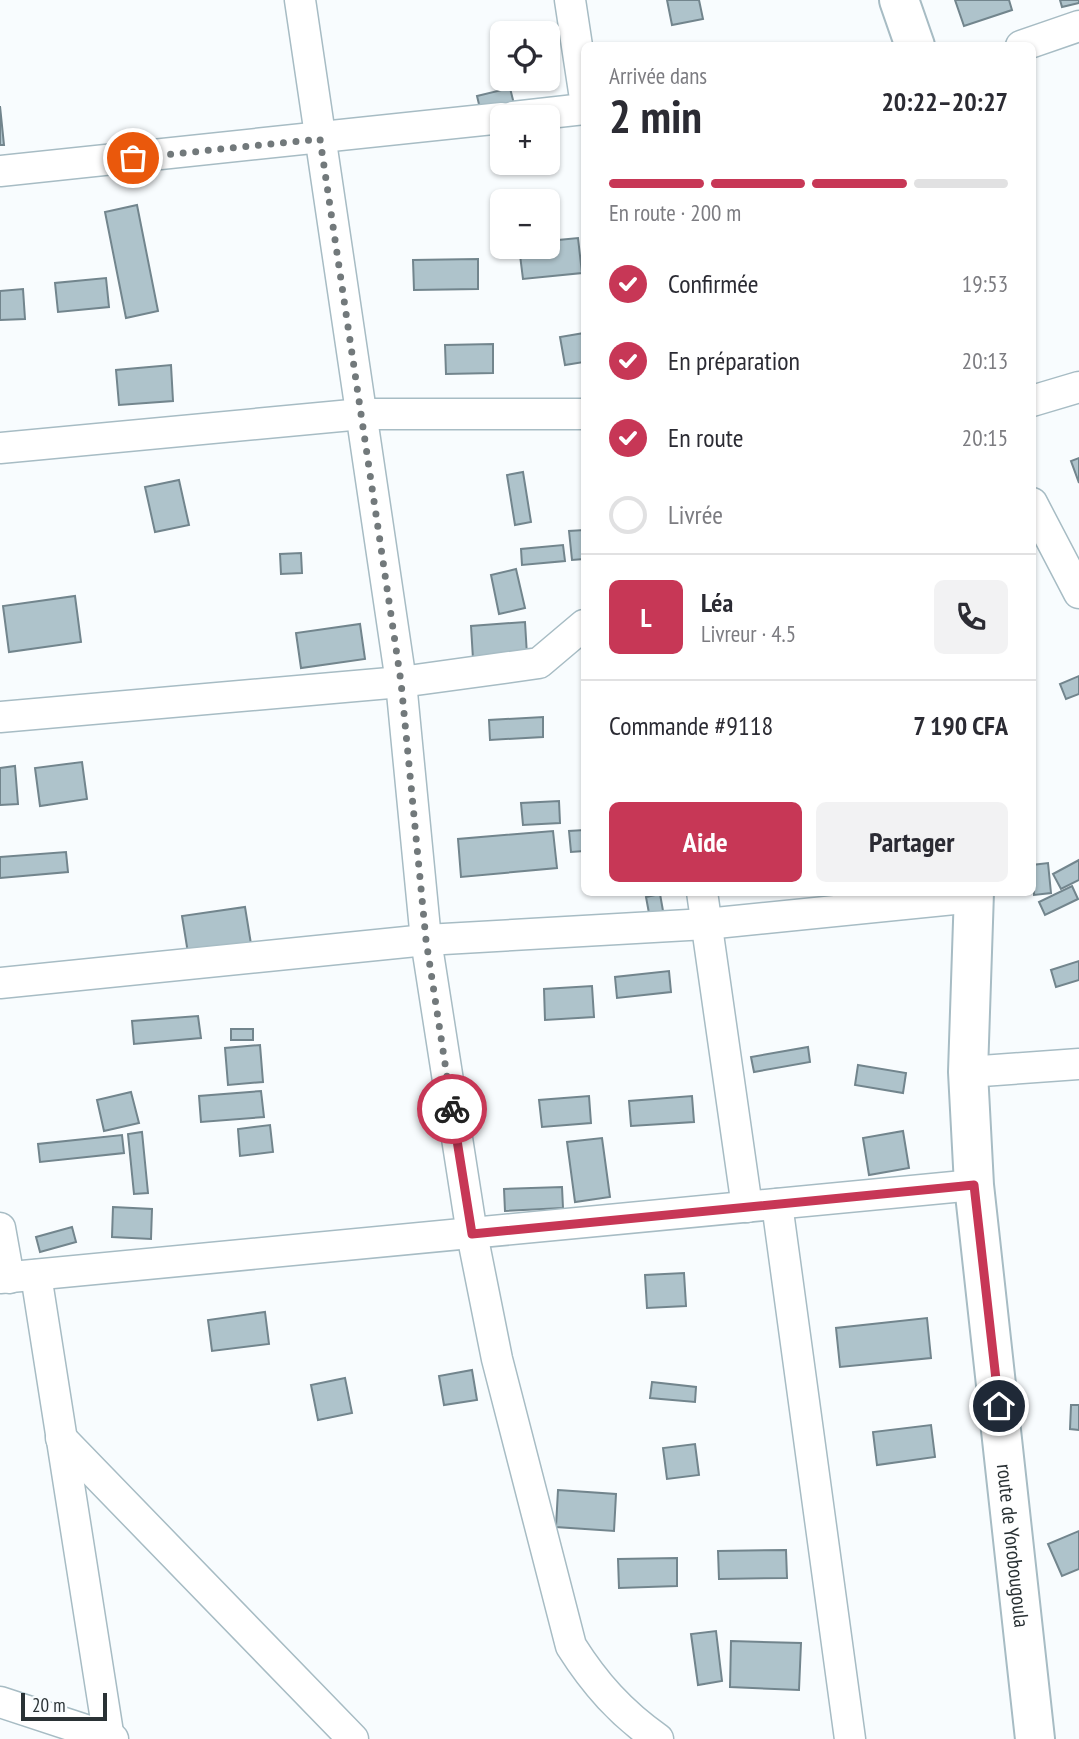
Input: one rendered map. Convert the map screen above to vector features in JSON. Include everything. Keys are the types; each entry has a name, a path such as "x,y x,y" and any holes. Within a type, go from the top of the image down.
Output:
{"main road":[{"path":"900,0 914,42"},
{"name":"route de Yorobougoula","path":"974,896 968,1072 974,1185 1035,1739"}],"street":[{"path":"300,0 401,682 426,940 472,1234 497,1359 571,1646 588,1674 625,1716 658,1739"},
{"path":"570,0 581,72"},
{"path":"1033,42 1079,26"},
{"path":"560,112 581,109"},
{"path":"0,171 490,119"},
{"path":"1036,400 1079,387"},
{"path":"0,447 362,414 581,414"},
{"path":"1036,511 1079,593"},
{"path":"0,717 401,682 539,663 581,628"},
{"path":"702,896 747,1207"},
{"path":"0,984 426,940 706,924 965,896"},
{"path":"968,1072 1079,1064"},
{"path":"15,1277 974,1185"},
{"path":"777,1204 850,1739"},
{"path":"0,1228 61,1438 110,1738 0,1702"},
{"path":"61,1438 353,1739"}],"building":[{"path":"667,0 699,0 703,19 672,25"},
{"path":"955,0 1009,0 1012,10 964,26"},
{"path":"1060,0 1079,0 1079,3 1062,7"},
{"path":"511,91 514,105 490,105 490,119 483,121 477,96"},
{"path":"0,106 4,145 0,145"},
{"path":"137,205 158,311 126,318 105,212"},
{"path":"578,238 581,273 523,279 520,259 560,259 560,240"},
{"path":"478,259 478,289 414,290 413,260"},
{"path":"106,278 109,307 58,312 55,283"},
{"path":"23,289 25,319 0,320 0,291"},
{"path":"581,334 581,362 565,365 560,337"},
{"path":"493,344 493,373 446,374 445,345"},
{"path":"171,365 173,401 119,405 116,370"},
{"path":"1079,458 1079,483 1071,461"},
{"path":"523,472 531,522 515,525 507,475"},
{"path":"179,480 189,525 155,532 145,487"},
{"path":"581,530 581,559 572,560 569,531"},
{"path":"563,545 565,561 522,565 521,549"},
{"path":"301,553 302,573 281,574 280,554"},
{"path":"516,569 525,608 499,614 491,575"},
{"path":"75,596 81,642 9,652 3,606"},
{"path":"525,622 527,655 473,659 471,626"},
{"path":"360,624 365,659 301,668 296,633"},
{"path":"1079,676 1079,694 1066,699 1060,684"},
{"path":"543,717 543,737 490,740 489,720"},
{"path":"82,762 87,799 40,806 35,768"},
{"path":"15,766 18,804 0,805 0,768"},
{"path":"559,801 560,823 523,825 521,803"},
{"path":"581,830 581,851 571,852 569,831"},
{"path":"553,831 557,868 461,877 458,839"},
{"path":"66,852 68,872 0,878 0,857"},
{"path":"1079,860 1079,880 1061,889 1053,874"},
{"path":"1048,863 1051,893 1036,895 1036,864"},
{"path":"1072,886 1078,899 1045,915 1039,902"},
{"path":"660,896 665,922 651,924 646,897"},
{"path":"245,907 251,944 188,953 182,916"},
{"path":"1079,961 1079,980 1056,987 1051,970"},
{"path":"669,971 671,992 617,998 615,977"},
{"path":"592,986 594,1017 545,1020 544,989"},
{"path":"198,1016 201,1038 134,1044 132,1021"},
{"path":"231,1029 253,1029 253,1040 231,1040"},
{"path":"260,1045 263,1082 228,1085 225,1048"},
{"path":"808,1047 810,1062 754,1072 751,1057"},
{"path":"858,1065 906,1073 903,1093 855,1085"},
{"path":"261,1091 264,1117 201,1122 199,1096"},
{"path":"131,1092 139,1123 104,1131 97,1100"},
{"path":"589,1096 591,1123 542,1127 539,1100"},
{"path":"692,1096 694,1122 631,1126 629,1101"},
{"path":"270,1125 273,1152 240,1156 238,1129"},
{"path":"903,1131 909,1168 869,1175 863,1138"},
{"path":"142,1132 148,1193 134,1194 128,1134"},
{"path":"122,1135 124,1153 40,1162 38,1144"},
{"path":"602,1138 610,1197 575,1202 567,1142"},
{"path":"562,1187 563,1208 505,1211 504,1189"},
{"path":"113,1207 152,1209 151,1239 112,1237"},
{"path":"72,1227 76,1242 40,1252 36,1237"},
{"path":"684,1273 686,1306 647,1308 645,1275"},
{"path":"265,1312 269,1344 212,1351 208,1320"},
{"path":"927,1318 931,1358 840,1367 836,1328"},
{"path":"472,1370 477,1400 444,1405 439,1376"},
{"path":"345,1378 352,1413 318,1420 311,1385"},
{"path":"652,1382 696,1387 695,1402 650,1398"},
{"path":"1071,1405 1079,1405 1079,1430 1070,1429"},
{"path":"931,1425 935,1457 877,1465 873,1432"},
{"path":"695,1444 699,1475 667,1479 663,1448"},
{"path":"558,1490 616,1494 614,1531 556,1527"},
{"path":"1079,1531 1079,1569 1062,1576 1048,1544"},
{"path":"786,1550 787,1578 719,1579 718,1551"},
{"path":"677,1558 677,1586 619,1588 618,1559"},
{"path":"716,1631 722,1681 698,1685 691,1634"},
{"path":"731,1641 801,1643 799,1690 730,1687"}],"way so far":[{"path":"133,158 320,139 401,682 426,940 452,1109"}],"route":[{"path":"452,1109 472,1234 974,1185 999,1406"}]}
